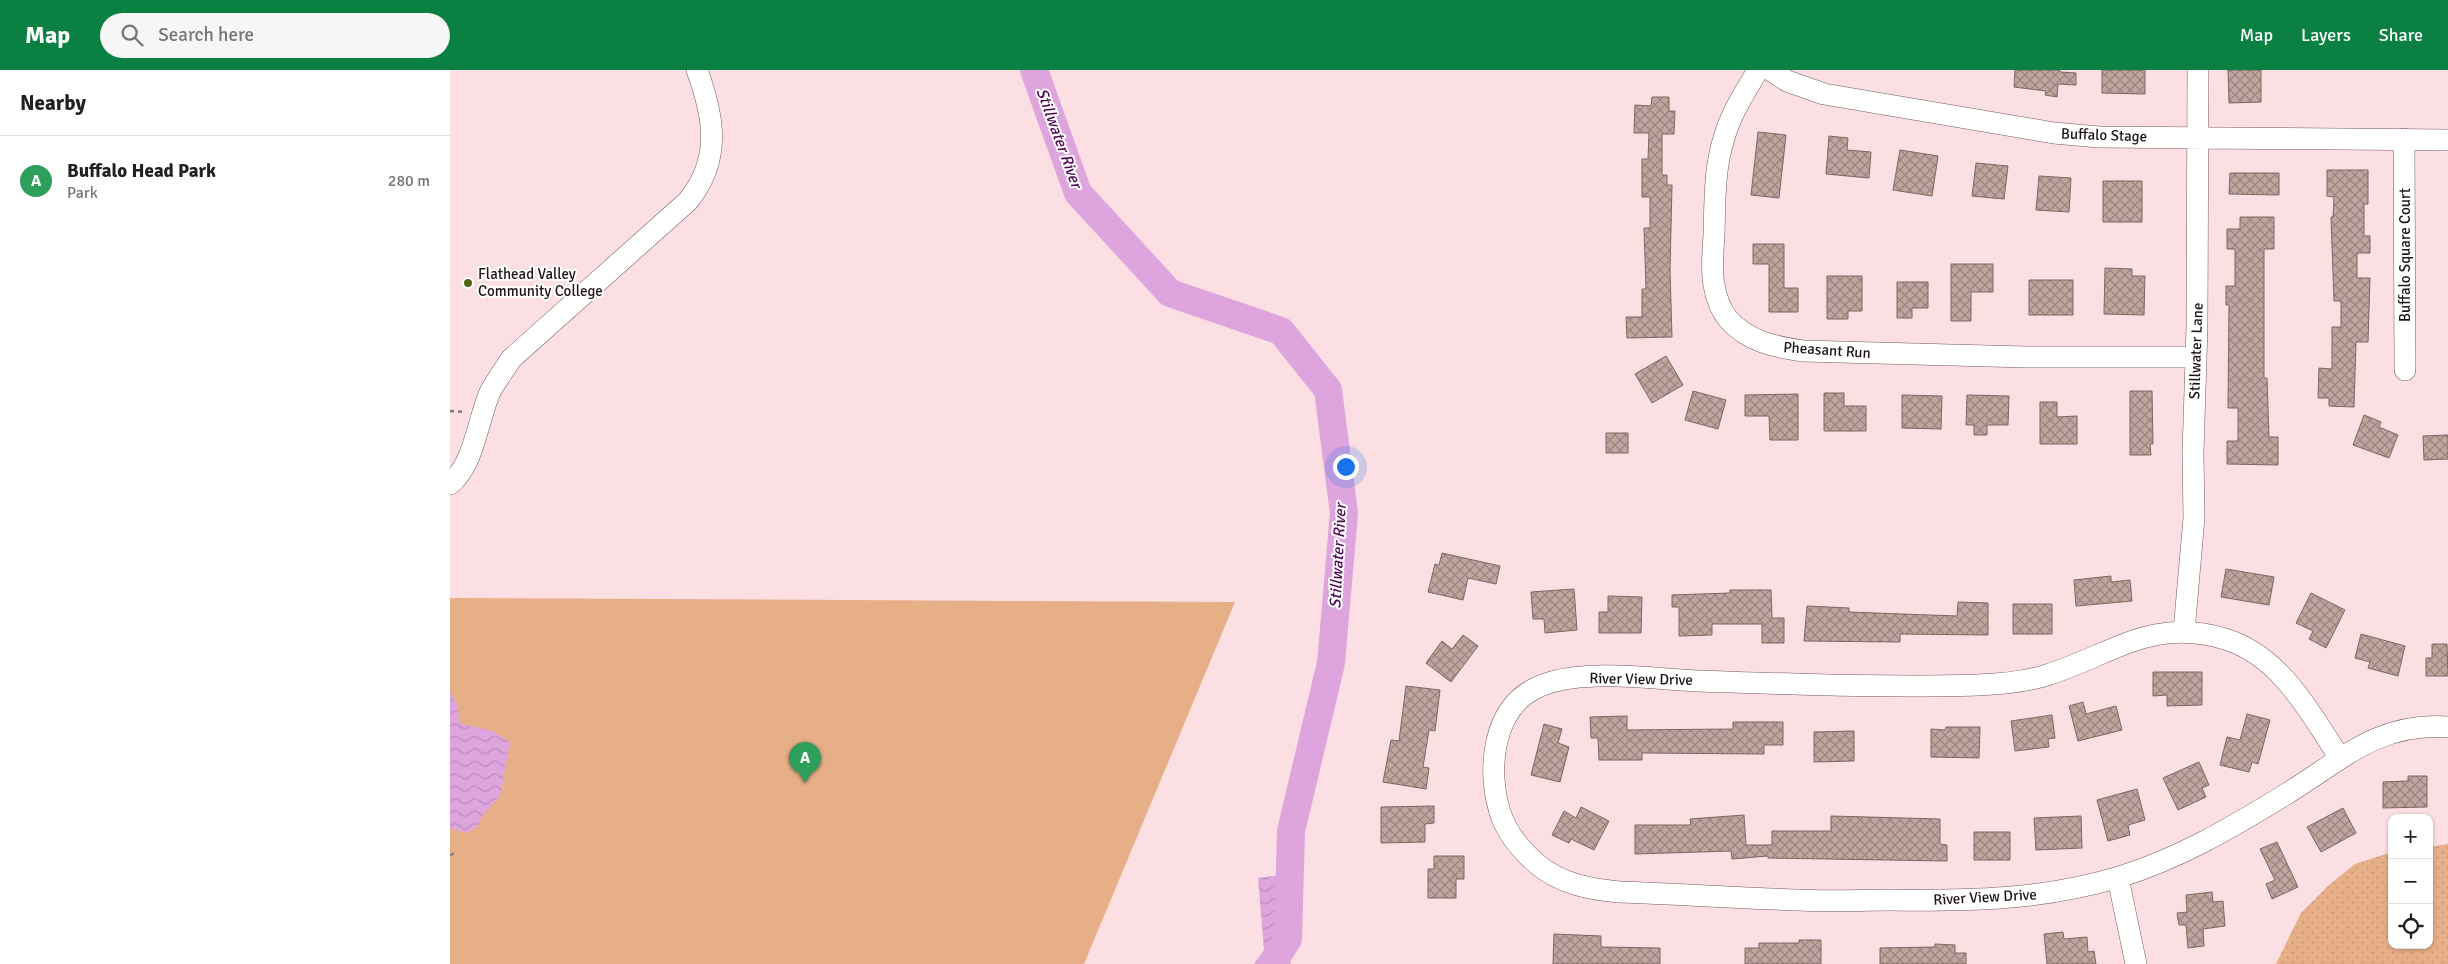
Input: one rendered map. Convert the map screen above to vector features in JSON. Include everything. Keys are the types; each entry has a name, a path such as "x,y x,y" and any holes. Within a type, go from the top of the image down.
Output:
{"street":[{"path":"450,484 460,471 471,450 490,393 511,359 688,201 700,183 708,158 713,124 709,104 697,70"},
{"name":"Pheasant Run","path":"1758,70 1734,111 1723,139 1718,169 1715,212 1712,269 1716,296 1728,319 1743,332 1761,342 1774,346 1803,350 2026,357 2196,357"},
{"name":"Buffalo Stage","path":"1770,70 1788,81 1824,94 2054,133 2099,137 2448,140"},
{"name":"Stillwater Lane","path":"2184,631 2194,518 2193,453 2196,357 2198,70"},
{"name":"Buffalo Square Court","path":"2404,139 2405,370"},
{"name":"River View Drive","path":"2340,758 2293,689 2264,659 2226,639 2184,631 2140,638 2047,675 2005,684 1815,684 1624,676 1558,680 1534,688 1524,695 1508,714 1498,737 1495,788 1500,812 1511,835 1528,855 1549,873 1590,889 1800,901 1997,899 2044,895 2118,878 2177,856 2217,836 2285,795 2362,744 2383,735 2422,726 2448,727"},
{"path":"2118,878 2136,964"}],"path":[{"path":"450,855 456,853"}],"shaded area":[{"path":"450,598 1235,602 1084,964 450,964"},
{"path":"2448,844 2448,964 2276,964 2301,913 2328,886 2355,864 2388,853 2388,949 2433,949 2433,846"}],"water":[{"path":"450,692 458,706 459,723 492,731 510,742 500,796 482,816 477,827 466,833 450,828"},
{"path":"1299,873 1297,929 1290,964 1254,964 1264,950 1258,878"}],"building":[{"path":"2015,70 2060,70 2060,72 2076,73 2076,85 2058,84 2057,97 2045,95 2046,91 2014,87"},
{"path":"2102,70 2145,70 2145,94 2102,93"},
{"path":"2228,70 2261,70 2261,102 2229,103"},
{"path":"1652,97 1669,97 1669,111 1675,111 1674,134 1662,134 1662,175 1667,175 1667,185 1672,185 1670,271 1672,337 1627,338 1626,317 1642,317 1642,289 1646,289 1644,228 1650,228 1650,197 1642,197 1642,159 1648,159 1649,133 1634,133 1635,105 1651,106"},
{"path":"1758,132 1786,135 1779,198 1751,195"},
{"path":"1829,136 1848,138 1847,150 1871,152 1869,178 1826,174"},
{"path":"1900,150 1938,156 1932,196 1893,190"},
{"path":"1976,163 2008,166 2004,199 1972,196"},
{"path":"2327,170 2368,170 2368,204 2364,204 2364,236 2370,236 2370,253 2357,253 2357,278 2370,278 2368,342 2356,342 2354,407 2329,406 2329,398 2318,398 2319,368 2332,369 2332,327 2341,327 2341,301 2334,301 2331,217 2333,217 2334,197 2327,196"},
{"path":"2230,173 2279,173 2279,195 2229,194"},
{"path":"2039,176 2071,178 2069,212 2036,210"},
{"path":"2103,181 2142,181 2142,222 2103,222"},
{"path":"2240,217 2274,217 2274,249 2264,249 2264,378 2267,378 2269,437 2278,437 2278,465 2227,464 2227,441 2238,441 2238,408 2228,408 2229,305 2226,305 2226,286 2235,286 2235,249 2227,249 2227,229 2240,229"},
{"path":"1753,244 1784,244 1784,288 1798,288 1798,312 1769,312 1769,264 1753,264"},
{"path":"1951,264 1993,264 1993,292 1971,292 1971,321 1951,321"},
{"path":"2105,268 2132,269 2132,276 2145,276 2144,315 2104,314"},
{"path":"1827,276 1862,276 1862,311 1848,311 1848,319 1827,319"},
{"path":"2029,280 2073,280 2073,315 2029,315"},
{"path":"1897,282 1928,282 1928,308 1912,308 1912,318 1897,318"},
{"path":"1666,356 1683,385 1652,403 1635,374"},
{"path":"1693,391 1726,400 1718,429 1685,420"},
{"path":"2130,391 2152,391 2153,444 2150,444 2151,455 2130,455"},
{"path":"1824,393 1844,393 1844,406 1866,406 1866,431 1824,431"},
{"path":"1798,394 1798,440 1770,440 1769,416 1745,416 1745,395"},
{"path":"1902,395 1942,396 1941,429 1902,428"},
{"path":"1967,395 2009,396 2008,425 1987,425 1987,435 1974,435 1974,425 1966,425"},
{"path":"2040,402 2057,402 2057,417 2077,416 2077,444 2040,444"},
{"path":"2364,415 2381,422 2379,427 2398,435 2389,458 2353,445"},
{"path":"1606,433 1628,433 1628,453 1606,453"},
{"path":"2448,435 2448,459 2424,460 2423,436"},
{"path":"1442,553 1500,566 1496,584 1468,578 1463,600 1428,592 1435,564 1439,565"},
{"path":"2226,569 2274,577 2269,605 2221,597"},
{"path":"2111,576 2111,582 2130,580 2132,601 2076,606 2074,580"},
{"path":"1574,589 1577,630 1545,633 1544,619 1533,619 1531,592"},
{"path":"1730,590 1771,590 1772,618 1784,618 1784,643 1762,643 1762,624 1712,624 1712,635 1679,636 1679,607 1672,607 1672,595 1730,593"},
{"path":"2311,593 2345,610 2326,648 2309,639 2313,631 2296,623"},
{"path":"1608,596 1642,597 1641,633 1599,633 1599,612 1608,612"},
{"path":"1958,602 1988,603 1988,635 1900,634 1900,642 1804,641 1807,606 1849,608 1849,612 1957,616"},
{"path":"2013,604 2052,604 2052,634 2013,634"},
{"path":"2361,634 2405,646 2398,676 2368,668 2370,662 2355,658"},
{"path":"1463,635 1478,646 1451,682 1426,663 1442,641 1452,649"},
{"path":"2432,644 2447,644 2448,676 2426,676 2426,658 2432,658"},
{"path":"2153,672 2202,672 2202,705 2167,706 2167,695 2153,696"},
{"path":"1406,686 1440,690 1435,731 1429,730 1423,767 1429,768 1426,789 1383,782 1391,740 1399,741"},
{"path":"2083,702 2086,714 2116,706 2122,730 2078,741 2069,706"},
{"path":"2247,714 2270,720 2258,764 2252,762 2249,772 2220,765 2227,737 2240,740"},
{"path":"2052,715 2055,738 2048,739 2049,747 2015,751 2011,721"},
{"path":"1627,716 1627,730 1733,729 1733,722 1783,722 1783,745 1764,745 1764,754 1642,753 1642,760 1599,760 1598,738 1591,738 1590,717"},
{"path":"1544,724 1562,729 1558,743 1569,747 1560,782 1531,775"},
{"path":"1946,727 1980,727 1979,758 1931,757 1931,729 1945,730"},
{"path":"1854,731 1854,761 1814,762 1814,732"},
{"path":"2199,762 2209,785 2202,788 2206,797 2178,810 2163,778"},
{"path":"2408,776 2427,776 2427,807 2383,808 2383,782 2408,781"},
{"path":"2137,789 2145,820 2128,825 2130,835 2108,841 2097,800"},
{"path":"1434,806 1434,823 1425,824 1425,842 1381,843 1381,807"},
{"path":"1581,807 1609,821 1594,850 1571,839 1569,843 1552,835 1564,811 1576,818"},
{"path":"2343,808 2356,833 2321,852 2307,827"},
{"path":"1744,815 1746,845 1772,845 1772,831 1831,831 1831,816 1940,819 1940,844 1947,845 1947,861 1768,858 1768,856 1732,859 1731,851 1635,854 1635,825 1691,825 1690,819"},
{"path":"2081,816 2082,848 2036,850 2034,818"},
{"path":"1974,832 2010,832 2010,860 1974,860"},
{"path":"2277,842 2298,887 2272,899 2266,884 2275,880 2260,849"},
{"path":"1434,856 1464,856 1464,879 1456,879 1456,898 1428,898 1428,869 1434,869"},
{"path":"2212,892 2213,902 2223,901 2225,926 2203,929 2204,946 2188,948 2186,925 2179,925 2177,913 2187,912 2186,895"},
{"path":"2063,932 2064,939 2087,937 2088,952 2094,951 2096,964 2047,964 2044,934"},
{"path":"1554,934 1601,936 1601,947 1660,948 1660,964 1553,964"},
{"path":"1799,940 1821,940 1821,964 1745,964 1745,948 1759,948 1759,943 1799,943"},
{"path":"1935,944 1955,945 1955,953 1966,953 1966,964 1880,964 1880,948 1935,947"}],"waterway":[{"name":"Stillwater River","path":"1034,70 1078,193 1170,293 1281,331 1328,390 1344,513 1331,663 1291,831 1288,939 1272,964"}],"place":[{"name":"Flathead Valley Community College","path":"468,283"},
{"name":"Buffalo Head Park","path":"805,783"}]}
